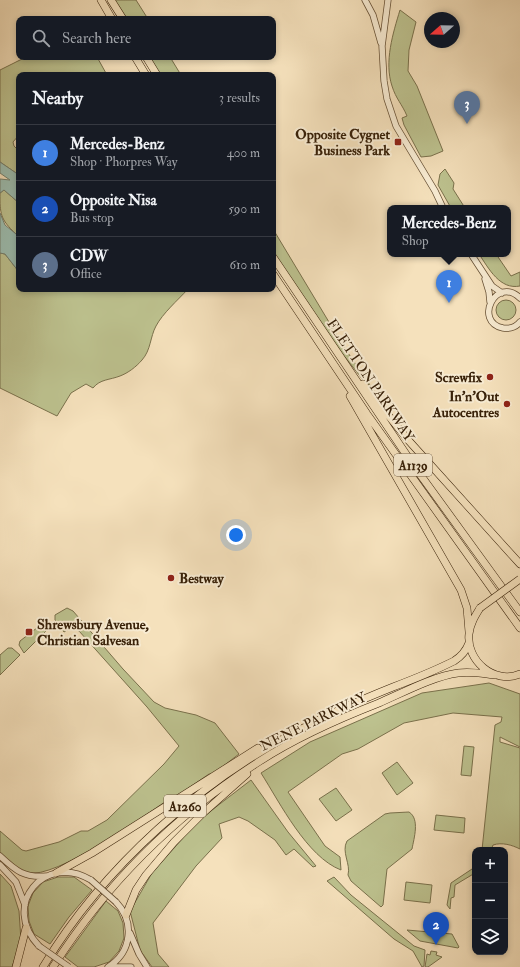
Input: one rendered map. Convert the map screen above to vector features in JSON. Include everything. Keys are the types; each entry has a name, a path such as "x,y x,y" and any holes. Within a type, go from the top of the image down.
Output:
{"highway":[{"path":"101,0 110,16"},
{"path":"111,0 121,16"},
{"path":"137,60 144,72"},
{"path":"148,60 155,72"},
{"name":"FLETTON PARKWAY","path":"276,263 414,466 520,612"},
{"name":"FLETTON PARKWAY","path":"276,278 407,471 520,628"},
{"path":"330,344 409,441 520,564"},
{"path":"323,349 461,590 468,608 469,643 474,657 479,664 490,673 497,675"},
{"path":"469,632 471,623 480,608 520,580"},
{"name":"NENE PARKWAY","path":"43,967 63,937 108,880 140,846 196,797 240,765 285,737 329,715 454,661 466,651 469,643"},
{"name":"NENE PARKWAY","path":"53,967 93,911 114,885 145,852 195,808 228,782 260,761 326,725 437,679 459,672 497,675 520,680"},
{"path":"510,677 520,674"},
{"path":"56,873 92,853 252,751 267,743 285,737"},
{"path":"126,915 136,890 146,875 174,842 260,761"},
{"path":"16,967 26,928"}],"street":[{"path":"365,0 373,15 382,46"},
{"path":"388,0 382,46 384,81 387,99 396,126 412,154 419,170 441,205"},
{"path":"473,257 492,286 502,293"},
{"path":"482,272 490,292 488,312 490,318 497,326 506,328 512,328 520,322"},
{"path":"490,302 493,298 502,293 510,292 517,294 520,298"},
{"path":"0,856 19,872 29,876 48,876"},
{"path":"0,865 16,882 25,905"},
{"path":"70,967 39,946 26,928 24,917 25,905 31,891 41,880 56,873 64,872 78,874 91,880 116,902 126,915 129,928 139,954 147,967"},
{"path":"108,967 124,952 129,937 129,928"},
{"path":"112,967 131,967"}],"green space":[{"path":"114,0 136,0 146,16 124,16"},
{"path":"400,10 416,22 409,50 408,71 417,86 443,151 431,156 421,157 404,125 402,118 407,116 397,98 390,77 390,48"},
{"path":"20,60 99,60 105,72 16,72 16,138 13,142 16,148 16,173 0,162 0,70"},
{"path":"151,60 172,60 179,72 158,72"},
{"path":"445,169 454,183 453,189 463,205 449,205 438,185 440,174"},
{"path":"4,190 16,200 16,234 2,216 0,193"},
{"path":"276,234 344,347 389,413 341,352 276,256"},
{"path":"0,253 5,254 16,268 16,292 185,292 159,321 154,330 145,356 132,370 102,381 93,388 86,384 71,393 57,416 0,388"},
{"path":"481,257 498,257 511,276 520,272 520,286 507,285 501,282 491,272"},
{"path":"502,300 510,300 516,306 516,314 510,320 502,320 496,314 496,306"},
{"path":"67,608 73,611 123,669 154,702 165,708 196,715 215,723 239,754 213,774 209,774 174,798 169,799 100,845 58,866 41,872 27,873 16,868 0,853 0,831 22,850 26,851 59,842 81,831 88,831 107,820 164,764 179,746 147,707 79,631 72,627 64,632 55,620 55,615"},
{"path":"42,624 46,624 49,628 24,653 19,645 20,641"},
{"path":"8,648 12,648 20,655 0,675 0,655"},
{"path":"489,683 520,694 520,747 500,737 500,742 520,748 520,849 503,844 493,845 492,847 482,847 495,725 501,722 502,717 453,713 404,723 358,749 342,754 288,792 325,846 340,857 341,870 317,854 306,842 295,828 261,773 310,742 422,693"},
{"path":"464,746 474,747 471,776 461,775"},
{"path":"397,762 413,783 397,795 382,773"},
{"path":"251,780 288,832 316,866 313,867 294,849 286,855 275,840 248,821 239,817 219,824 222,838 196,866 153,923 158,954 169,967 152,967 140,950 130,911 152,873 199,820"},
{"path":"336,788 352,810 336,821 319,799"},
{"path":"409,812 414,819 415,824 412,849 387,869 383,905 381,907 351,881 348,875 349,871 345,854 345,845 347,841 385,814"},
{"path":"436,815 465,818 464,833 434,830"},
{"path":"472,869 472,875 455,885 454,897 451,898 450,909 447,905 451,883"},
{"path":"0,874 11,886 19,911 21,941 12,967 0,967"},
{"path":"58,877 74,877 92,890 69,917 50,944 34,934 29,921 28,906 33,893 43,882"},
{"path":"334,877 351,895 414,946 425,950 424,966 422,967 413,951 394,939 327,881"},
{"path":"406,882 432,885 430,903 404,900"},
{"path":"106,901 118,911 123,923 124,938 119,951 109,962 94,967 78,967 65,957"},
{"path":"407,930 452,934 459,947 420,941"},
{"path":"431,951 437,952 436,955 442,957 428,967 425,967 427,954 430,955"}],"shaded area":[{"path":"0,162 16,173 16,200 4,190 0,193 0,179 10,180 0,173"},
{"path":"0,213 5,225 16,234 16,268 5,254 0,253"}],"place":[{"name":"CDW","path":"467,124"},
{"name":"Opposite Cygnet Business Park","path":"398,142"},
{"name":"Mercedes-Benz","path":"449,303"},
{"name":"Screwfix","path":"490,377"},
{"name":"In'n'Out Autocentres","path":"507,404"},
{"name":"Bestway","path":"171,578"},
{"name":"Shrewsbury Avenue, Christian Salvesan","path":"29,632"},
{"name":"Opposite Nisa","path":"436,945"}]}
